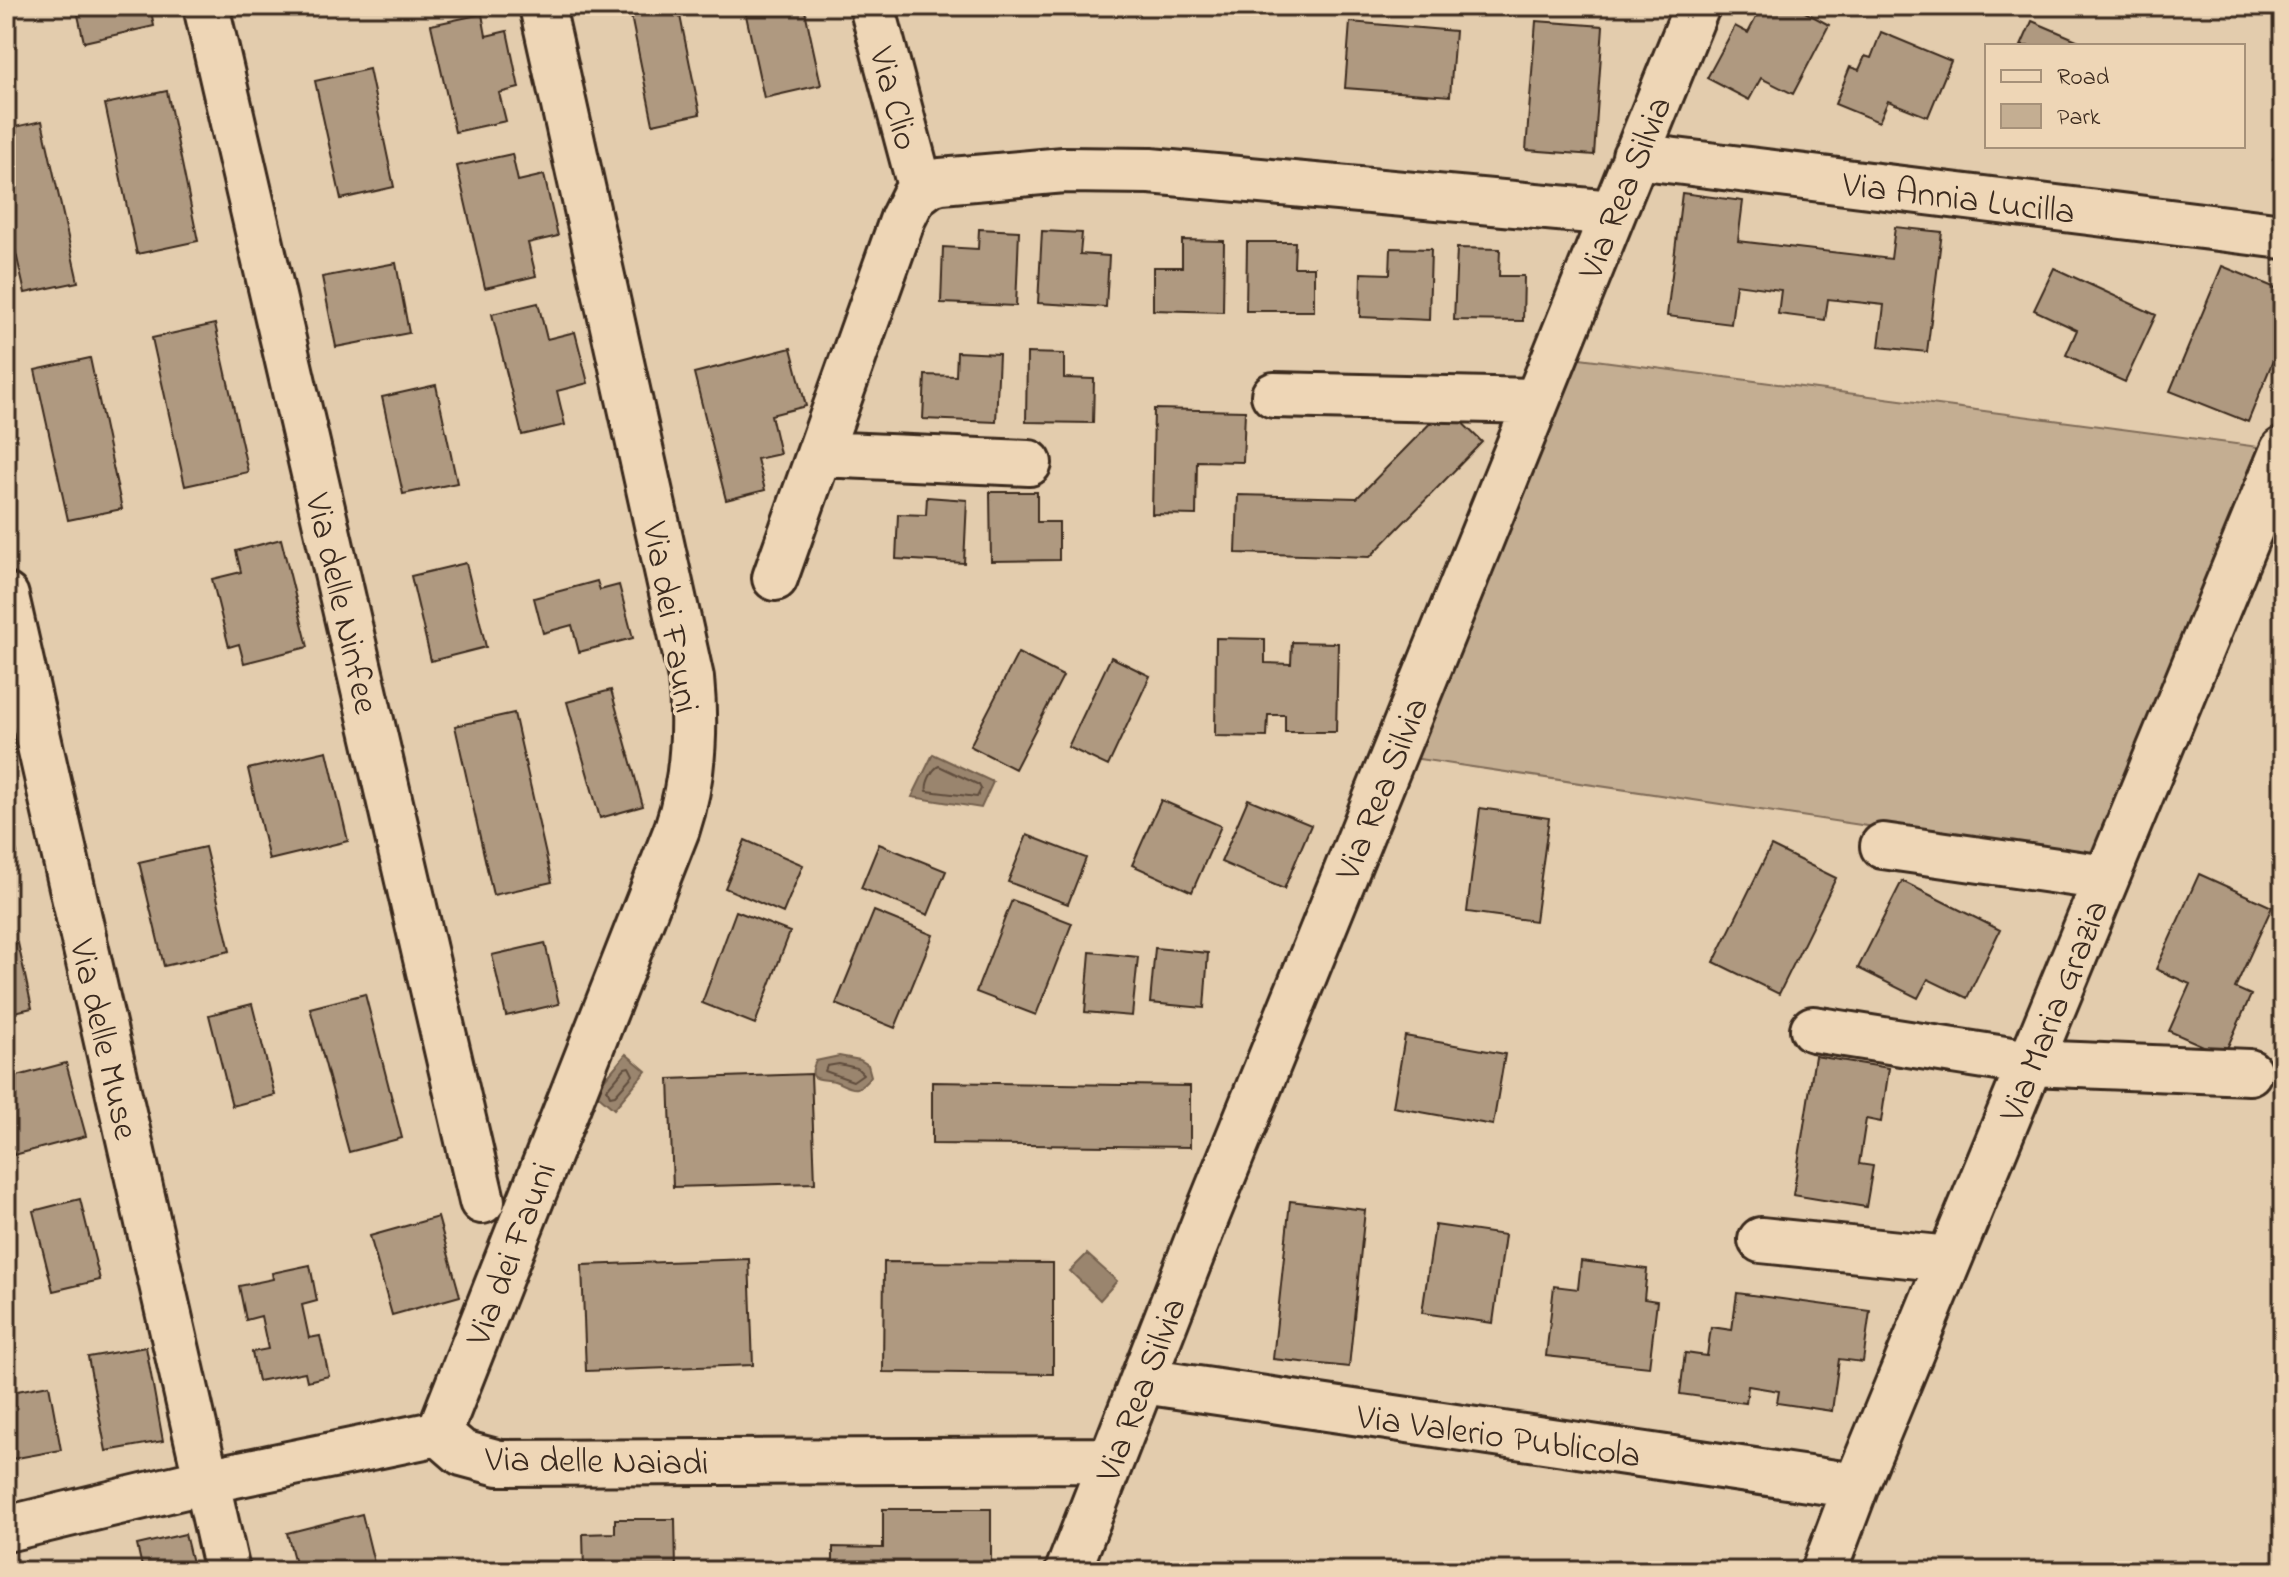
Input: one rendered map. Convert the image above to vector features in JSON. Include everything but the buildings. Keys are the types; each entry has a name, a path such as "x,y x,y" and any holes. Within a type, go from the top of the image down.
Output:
{"street":[{"name":"Via delle Ninfee","path":"206,6 482,1201"},
{"name":"Via dei Fauni","path":"439,1433 677,829 692,758 694,712 691,678 542,6"},
{"name":"Via Clio","path":"872,6 921,190"},
{"name":"Via Rea Silvia","path":"1068,1571 1697,6"},
{"name":"Via Annia Lucilla","path":"1635,156 2283,236"},
{"path":"775,578 903,218 914,196 930,184 956,178 1038,171 1120,170 1613,213"},
{"path":"1274,395 1536,401"},
{"name":"Via Maria Grazia","path":"1824,1571 1856,1486 2283,450"},
{"path":"819,454 1029,463"},
{"name":"Via delle Muse","path":"6,596 227,1571"},
{"path":"1883,846 2106,878"},
{"path":"1813,1029 2030,1063 2249,1072"},
{"path":"1761,1240 1949,1259"},
{"name":"Via Valerio Publicola","path":"1143,1381 1856,1486"},
{"name":"Via delle Naiadi","path":"6,1529 206,1481 439,1433 462,1453 499,1463 1111,1460"}],"green space":[{"path":"1580,358 2259,447 2095,860 1412,758"}],"water":[{"path":"933,754 993,782 981,808 912,797"},
{"path":"626,1054 646,1071 614,1109 594,1092"},
{"path":"839,1056 860,1060 868,1065 871,1076 862,1086 847,1087 814,1077 816,1061"},
{"path":"1087,1254 1117,1281 1100,1300 1070,1271"}]}
